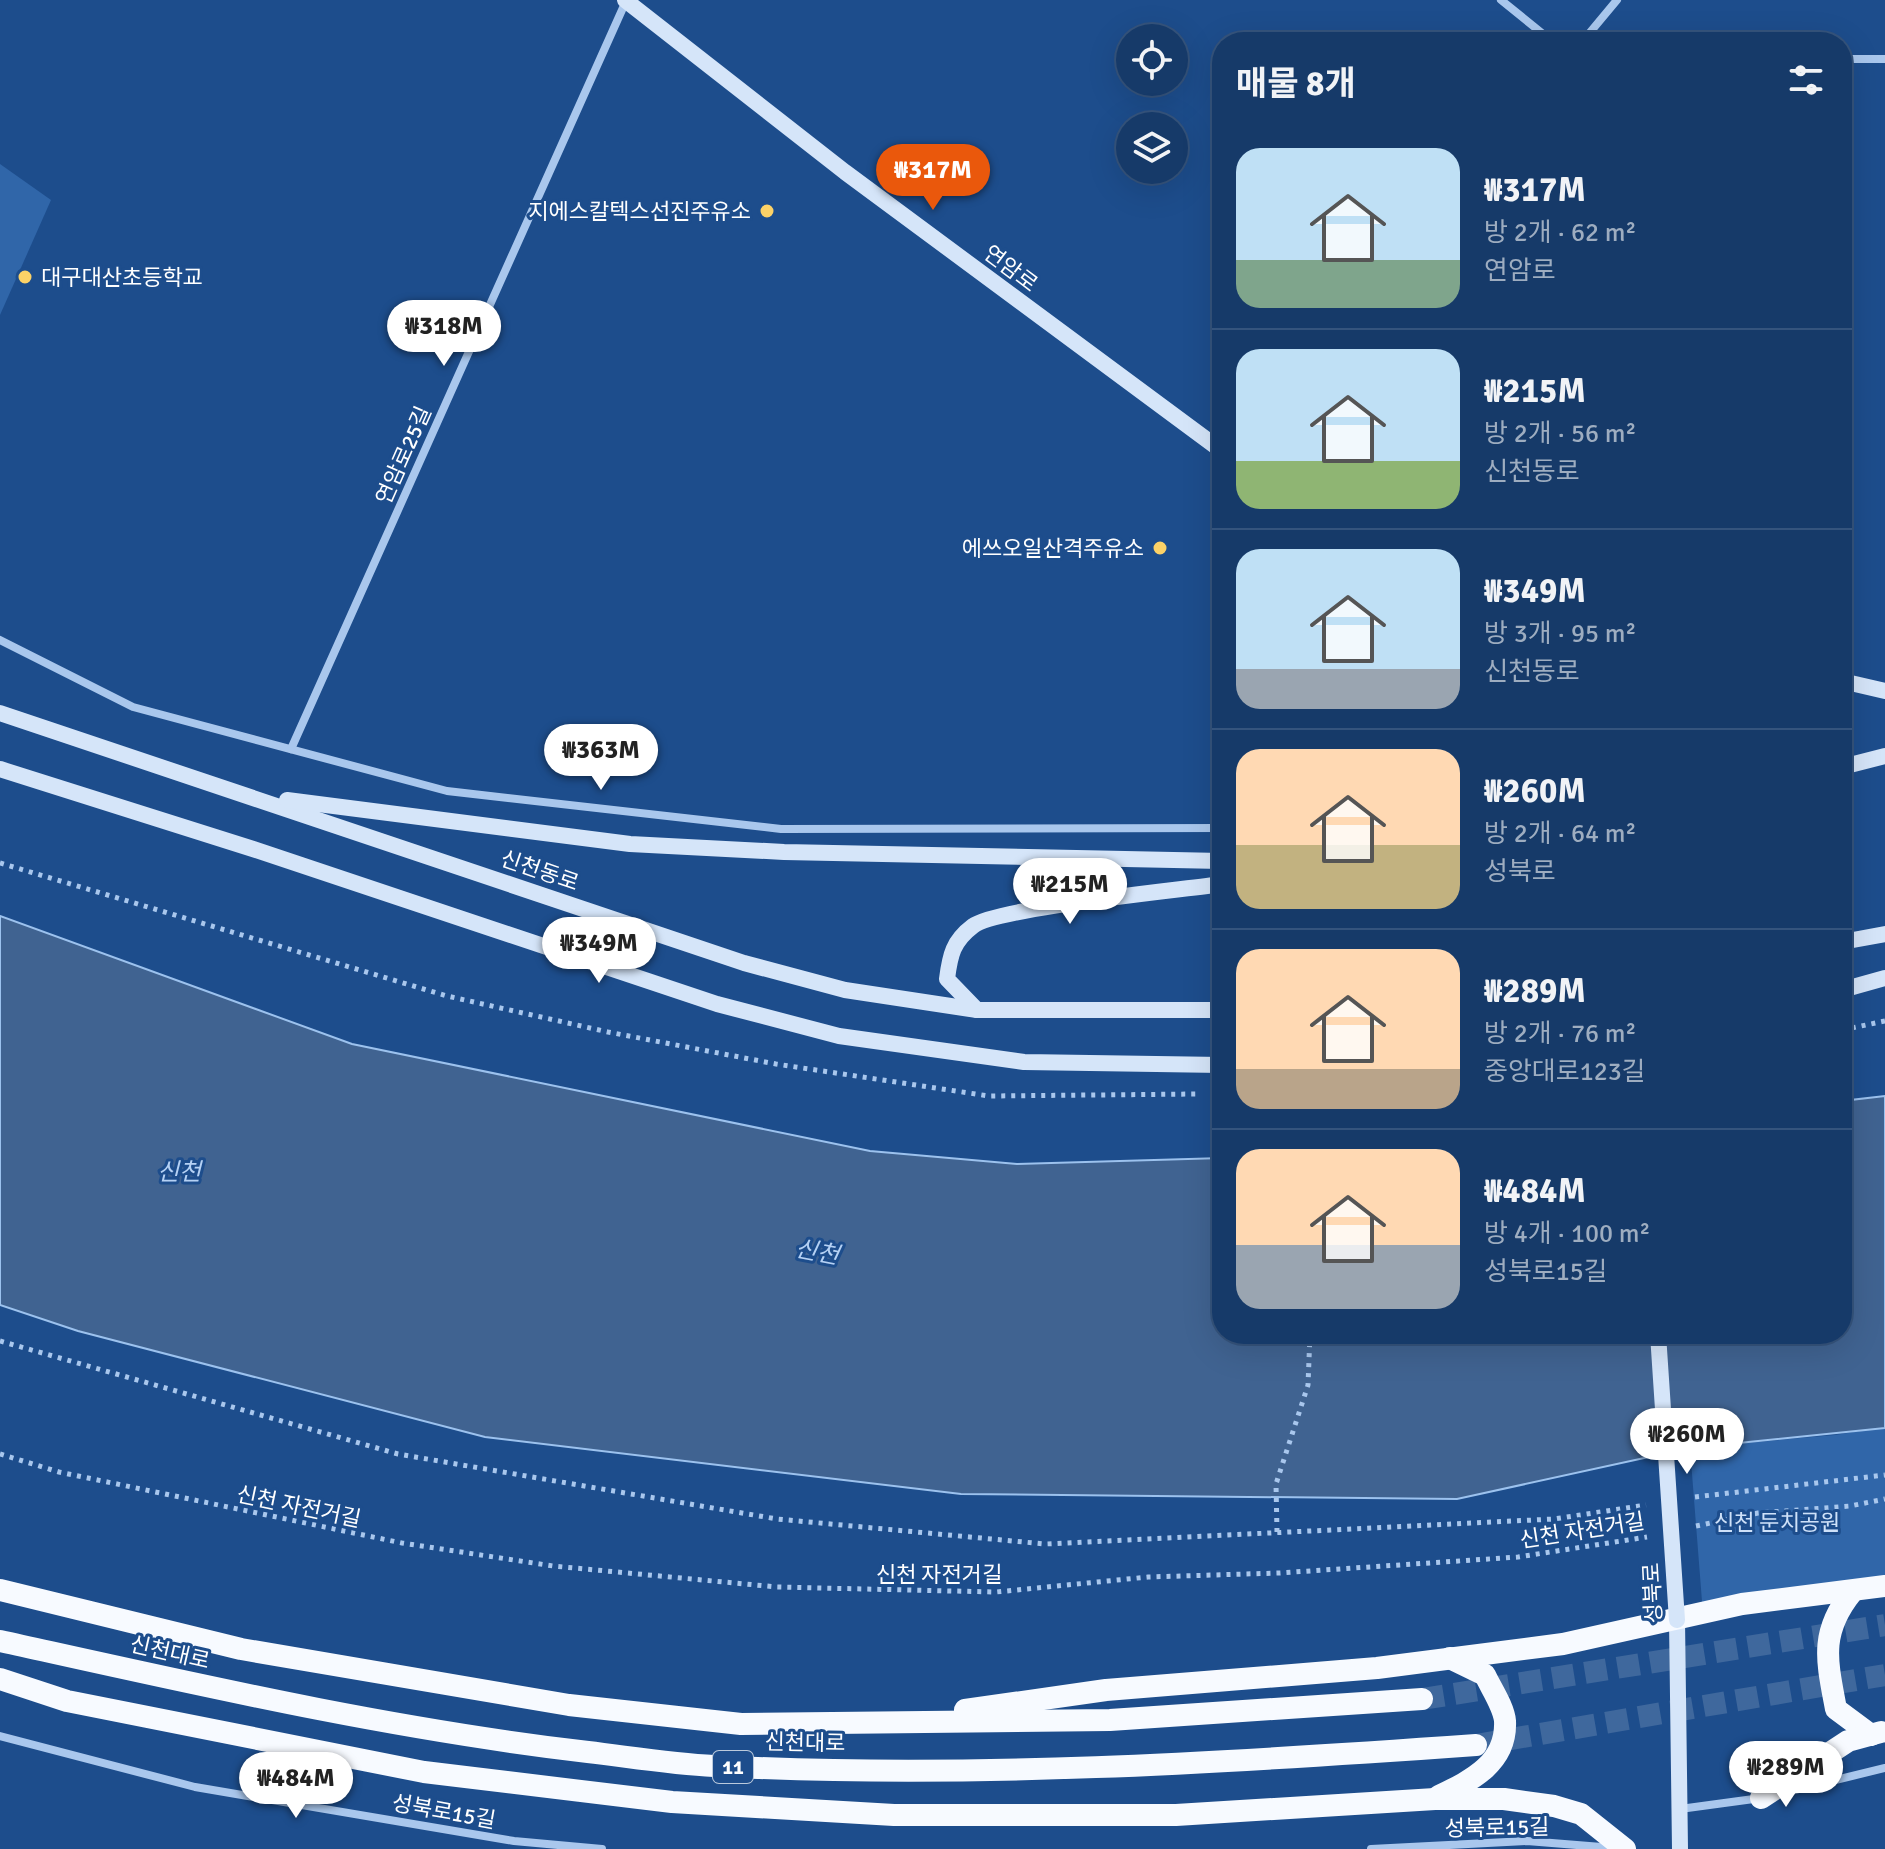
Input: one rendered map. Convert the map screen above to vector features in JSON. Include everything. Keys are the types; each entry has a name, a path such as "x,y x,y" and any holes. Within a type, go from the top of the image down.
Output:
{"highway":[{"path":"877,1723 1106,1690 1377,1668 1563,1644 1742,1604 1885,1586"},
{"name":"신천대로","path":"0,1590 241,1649 569,1705 741,1724 1110,1720 1422,1699"},
{"path":"1852,1592 1835,1614 1825,1654 1836,1709 1878,1733"},
{"name":"신천대로","path":"0,1641 263,1700 473,1738 711,1766 965,1772 1240,1762 1476,1745"},
{"path":"1435,1799 1469,1782 1497,1759 1505,1720 1485,1675 1450,1658"},
{"path":"0,1679 67,1701 424,1772 672,1802 894,1815 1176,1815 1435,1799 1504,1799 1554,1806 1597,1824 1624,1849"},
{"path":"1761,1798 1848,1741 1878,1733"}],"main road":[{"name":"연암로","path":"625,0 858,181 1212,444"},
{"path":"1852,683 1885,691"},
{"name":"신천동로","path":"0,713 744,963 845,990 977,1010 1212,1010"},
{"path":"1852,764 1885,756"},
{"path":"0,769 253,849 717,1004 839,1036 1024,1062 1212,1065"},
{"path":"252,796 630,844 784,852 1212,861"},
{"path":"977,1010 947,979 951,947 975,924 1013,914 1212,885"},
{"path":"1852,940 1885,934"},
{"path":"1852,987 1885,978"},
{"name":"성북로","path":"1659,1344 1677,1620 1680,1849"}],"street":[{"name":"연암로25길","path":"291,749 625,0"},
{"path":"1501,0 1541,32"},
{"path":"1590,32 1617,0"},
{"path":"1852,59 1885,59"},
{"path":"0,640 133,707 447,791 781,829 1212,828"},
{"name":"성북로15길","path":"0,1736 195,1787 514,1841 602,1849"},
{"path":"1679,1809 1761,1798 1885,1768"},
{"name":"성북로15길","path":"1371,1849 1527,1841 1624,1849"}],"path":[{"path":"0,863 447,996 608,1032 776,1064 989,1096 1207,1094"},
{"path":"1852,1028 1885,1021"},
{"path":"0,1341 398,1454 777,1519 1045,1544 1554,1519 1658,1503"},
{"path":"1277,1532 1276,1484 1308,1385 1310,1344"},
{"name":"신천 자전거길","path":"0,1454 59,1472 402,1543 553,1566 777,1587 996,1592 1148,1577 1279,1573 1518,1557 1650,1536"},
{"path":"1687,1498 1885,1475"},
{"path":"1681,1530 1758,1513 1850,1506 1885,1499"}],"green space":[{"path":"0,164 51,200 0,315"},
{"name":"신천 둔치공원","path":"1885,1427 1885,1585 1703,1614 1690,1448 1835,1435"}],"water":[{"name":"신천","path":"0,916 352,1044 870,1151 1017,1164 1212,1158 1212,1344 1852,1344 1852,1100 1885,1096 1885,1428 1690,1448 1457,1499 961,1494 485,1437 78,1331 0,1305"}],"tunnel":[{"path":"1422,1699 1885,1625"},
{"path":"1476,1745 1885,1675"}],"place":[{"name":"지에스칼텍스선진주유소","path":"767,211"},
{"name":"대구대산초등학교","path":"25,277"},
{"name":"에쓰오일산격주유소","path":"1160,548"}]}
